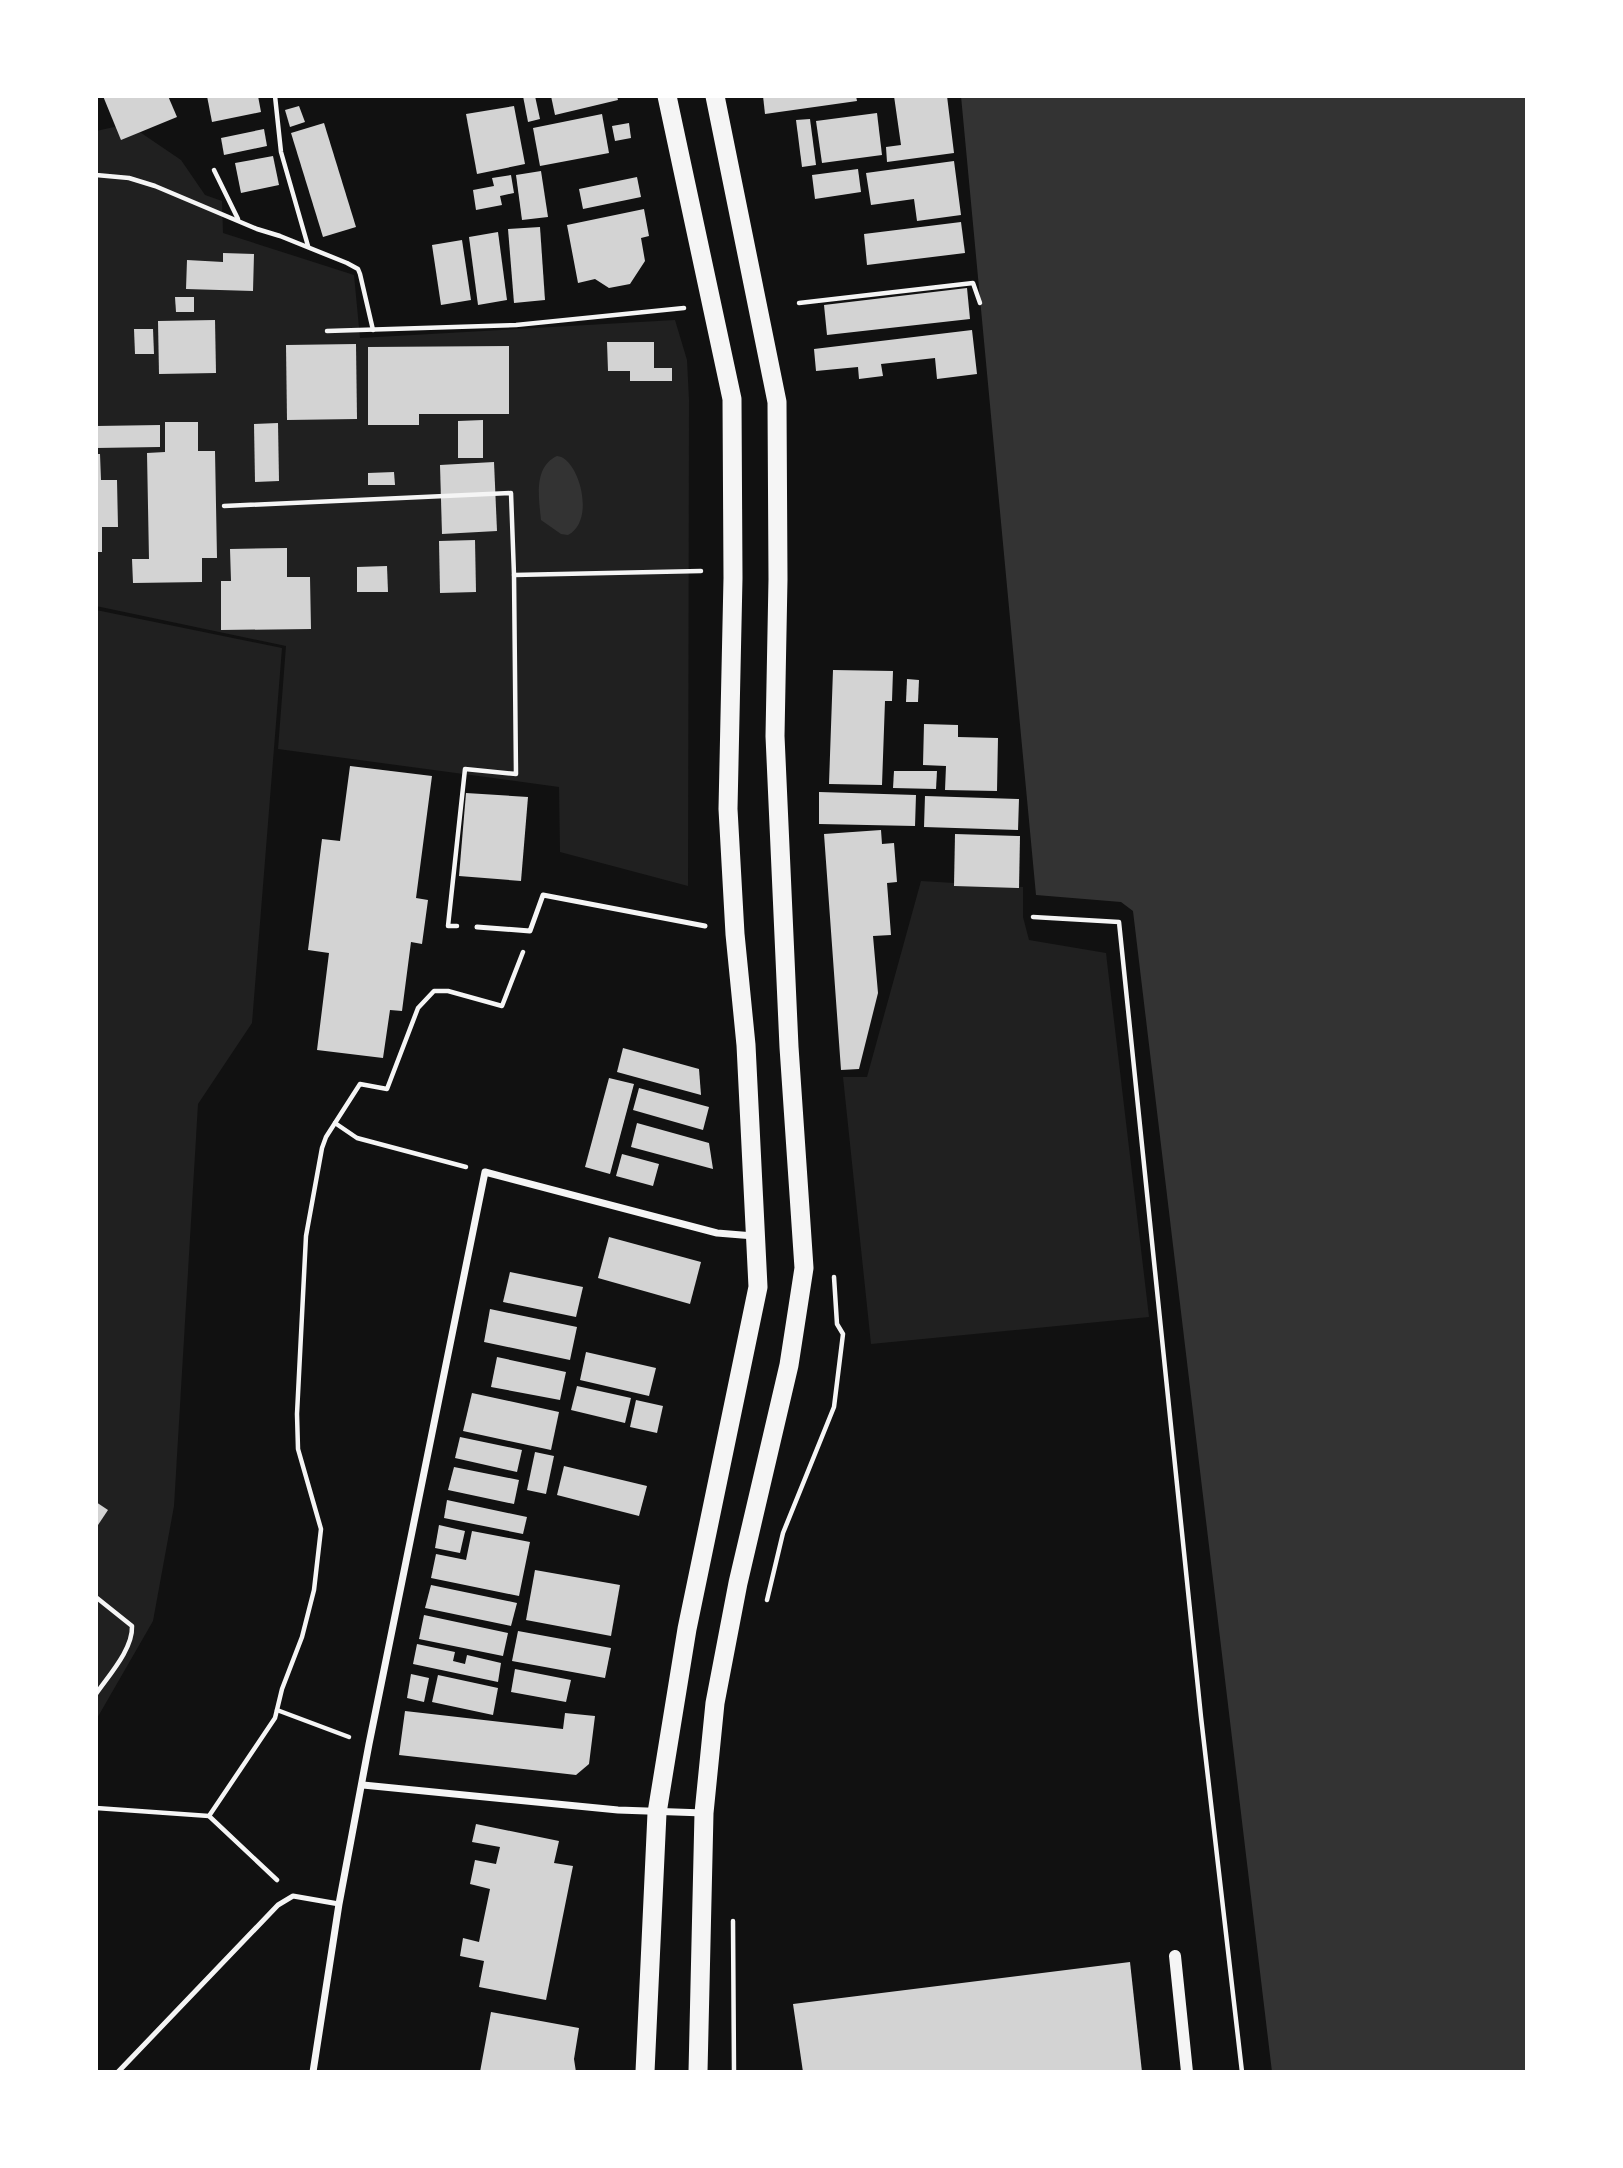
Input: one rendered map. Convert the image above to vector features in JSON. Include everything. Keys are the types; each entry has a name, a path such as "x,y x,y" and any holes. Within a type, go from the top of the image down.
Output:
{"highway":[{"path":"645,2072 657,1813 687,1629 758,1287 746,1045 735,934 728,809 733,578 732,399 667,96"},
{"path":"698,2072 704,1813 715,1703 738,1583 789,1365 804,1268 789,1047 775,736 777,402 715,96"}],"street":[{"path":"313,2072 339,1904 369,1744 485,1172 717,1233 754,1236"},
{"path":"363,1785 657,1813 704,1813"},
{"path":"1175,1956 1187,2072"}],"lane":[{"path":"477,927 530,931 543,895 705,926"},
{"path":"118,2072 278,1905 293,1896 339,1904"}],"path":[{"path":"275,96 281,152 308,247"},
{"path":"214,170 238,220"},
{"path":"96,175 119,177 155,186 358,269 373,330"},
{"path":"799,303 973,283 980,303"},
{"path":"327,331 516,326 684,308"},
{"path":"224,506 511,493 516,774 465,769 449,926 477,927"},
{"path":"514,575 701,571"},
{"path":"1033,917 1119,922 1201,1717 1242,2072"},
{"path":"209,1815 275,1717 282,1689 302,1637 314,1590 321,1529 298,1448 297,1413 306,1236 322,1148 359,1084 387,1090 418,1008 434,991 448,991 502,1006 530,931"},
{"path":"335,1123 357,1138 485,1172"},
{"path":"765,1610 783,1533 834,1407 843,1334 837,1324 834,1275"},
{"path":"96,1694 132,1635 132,1626 97,1598"},
{"path":"277,1710 369,1744"},
{"path":"96,1808 209,1815 293,1896"},
{"path":"733,1919 734,2072"}],"shaded area":[{"path":"961,96 1527,96 1527,2072 1272,2072 1133,911 1121,902 1036,895"},
{"path":"128,124 181,160 205,195 222,201 223,233 354,275 360,338 675,320 687,360 689,400 688,886 560,852 559,787 278,749 286,646 96,606 96,131"},
{"path":"557,456 565,459 572,467 583,504 577,527 568,535 561,534 541,520 541,476 549,461"},
{"path":"96,610 282,648 252,1023 198,1104 174,1506 153,1621 96,1720"},
{"path":"921,881 1023,887 1023,917 1029,940 1106,953 1149,1317 871,1344 843,1077 867,1077"}],"building":[{"path":"103,96 168,96 177,117 121,140"},
{"path":"207,96 258,96 261,112 212,122"},
{"path":"523,96 535,96 540,119 528,122"},
{"path":"551,96 617,96 618,100 555,115"},
{"path":"763,96 856,96 857,101 765,114"},
{"path":"894,96 947,96 954,153 887,162 886,147 901,145"},
{"path":"299,106 305,122 290,127 285,110"},
{"path":"514,106 525,164 477,174 466,114"},
{"path":"877,113 882,155 822,163 816,121"},
{"path":"602,114 609,153 540,166 533,128"},
{"path":"810,119 816,165 802,167 796,120"},
{"path":"324,123 356,227 323,237 291,133"},
{"path":"629,123 631,138 615,141 612,126"},
{"path":"264,129 267,146 224,155 221,138"},
{"path":"273,156 279,185 241,193 235,163"},
{"path":"954,161 961,215 917,221 914,199 871,205 866,173"},
{"path":"858,169 861,192 815,199 812,175"},
{"path":"541,171 548,217 522,220 516,175"},
{"path":"511,175 514,193 500,196 502,205 476,210 473,190 494,186 492,178"},
{"path":"637,177 641,197 583,209 579,189"},
{"path":"644,209 649,236 641,238 645,261 630,284 609,288 595,279 578,283 567,225"},
{"path":"961,222 965,253 867,265 864,234"},
{"path":"540,227 545,300 514,303 508,229"},
{"path":"498,232 507,300 478,305 469,237"},
{"path":"462,240 471,300 441,305 432,245"},
{"path":"223,253 254,254 253,291 186,289 187,260 223,262"},
{"path":"967,288 970,319 827,335 824,305"},
{"path":"175,297 194,297 194,312 176,312"},
{"path":"215,320 216,373 159,374 158,321"},
{"path":"134,329 153,329 154,354 135,354"},
{"path":"972,330 977,374 937,379 935,358 881,364 883,376 859,379 858,367 816,371 814,349"},
{"path":"607,342 654,342 654,368 672,368 672,381 630,381 630,371 608,371"},
{"path":"356,344 357,419 287,420 286,345"},
{"path":"509,346 509,414 419,414 419,425 368,425 368,347"},
{"path":"483,420 483,458 458,458 458,421"},
{"path":"165,422 198,422 198,451 215,451 217,558 202,558 202,582 133,583 132,559 149,559 147,453 165,452"},
{"path":"278,423 279,481 255,482 254,424"},
{"path":"160,425 160,447 96,448 96,426"},
{"path":"96,454 100,454 101,480 117,480 118,527 102,527 102,552 96,552"},
{"path":"494,462 497,531 442,534 440,465"},
{"path":"394,472 395,485 368,485 368,473"},
{"path":"475,540 476,592 440,593 439,541"},
{"path":"287,548 287,577 310,577 311,629 221,630 221,581 231,581 230,549"},
{"path":"387,566 388,592 357,592 357,567"},
{"path":"833,670 893,671 892,701 885,701 882,785 829,784"},
{"path":"907,679 919,680 918,702 906,702"},
{"path":"924,724 958,725 958,737 998,738 997,791 945,790 946,766 923,765"},
{"path":"350,766 432,776 416,898 428,900 422,944 411,942 402,1011 390,1010 383,1058 317,1050 329,953 308,950 322,839 340,841"},
{"path":"894,771 937,771 936,789 893,788"},
{"path":"819,792 916,795 915,826 819,824"},
{"path":"466,793 528,797 521,881 459,876"},
{"path":"925,796 1019,799 1018,830 924,827"},
{"path":"881,830 882,844 894,843 897,882 887,883 891,935 873,936 878,993 859,1069 841,1070 824,834"},
{"path":"955,834 1020,836 1019,888 954,886"},
{"path":"623,1048 699,1069 701,1095 617,1072"},
{"path":"609,1078 634,1084 610,1174 585,1167"},
{"path":"639,1088 709,1107 703,1130 633,1110"},
{"path":"637,1123 709,1143 713,1169 631,1147"},
{"path":"622,1154 659,1164 653,1186 616,1176"},
{"path":"609,1237 701,1262 690,1304 598,1278"},
{"path":"510,1272 583,1287 576,1317 503,1302"},
{"path":"490,1309 577,1327 570,1360 484,1342"},
{"path":"586,1352 656,1368 649,1396 580,1380"},
{"path":"497,1357 566,1372 560,1400 491,1387"},
{"path":"577,1386 631,1398 625,1423 571,1410"},
{"path":"472,1393 559,1412 551,1450 463,1431"},
{"path":"636,1400 663,1406 657,1433 630,1427"},
{"path":"460,1437 522,1450 517,1472 455,1458"},
{"path":"535,1452 554,1456 546,1494 527,1490"},
{"path":"564,1466 647,1486 639,1516 557,1495"},
{"path":"454,1467 519,1480 514,1504 448,1490"},
{"path":"447,1500 527,1517 523,1534 444,1518"},
{"path":"96,1502 108,1510 96,1528"},
{"path":"439,1525 465,1531 460,1553 435,1548"},
{"path":"472,1531 530,1542 519,1596 431,1578 436,1554 466,1560"},
{"path":"535,1570 620,1585 611,1636 526,1620"},
{"path":"431,1585 517,1603 511,1626 425,1608"},
{"path":"424,1615 508,1633 503,1656 419,1639"},
{"path":"518,1631 611,1648 605,1678 512,1661"},
{"path":"417,1644 455,1652 453,1661 465,1664 467,1655 501,1663 498,1682 413,1664"},
{"path":"515,1669 571,1680 566,1702 511,1692"},
{"path":"411,1674 429,1678 424,1702 407,1698"},
{"path":"438,1675 498,1688 493,1715 432,1702"},
{"path":"405,1711 563,1729 565,1713 595,1716 589,1764 576,1775 399,1755"},
{"path":"476,1824 559,1841 554,1863 573,1866 546,2000 479,1987 484,1961 460,1956 463,1938 479,1942 490,1889 470,1884 475,1860 496,1864 500,1847 472,1842"},
{"path":"1130,1962 1142,2072 803,2072 793,2004"},
{"path":"491,2012 579,2028 574,2059 576,2072 480,2072"}]}
